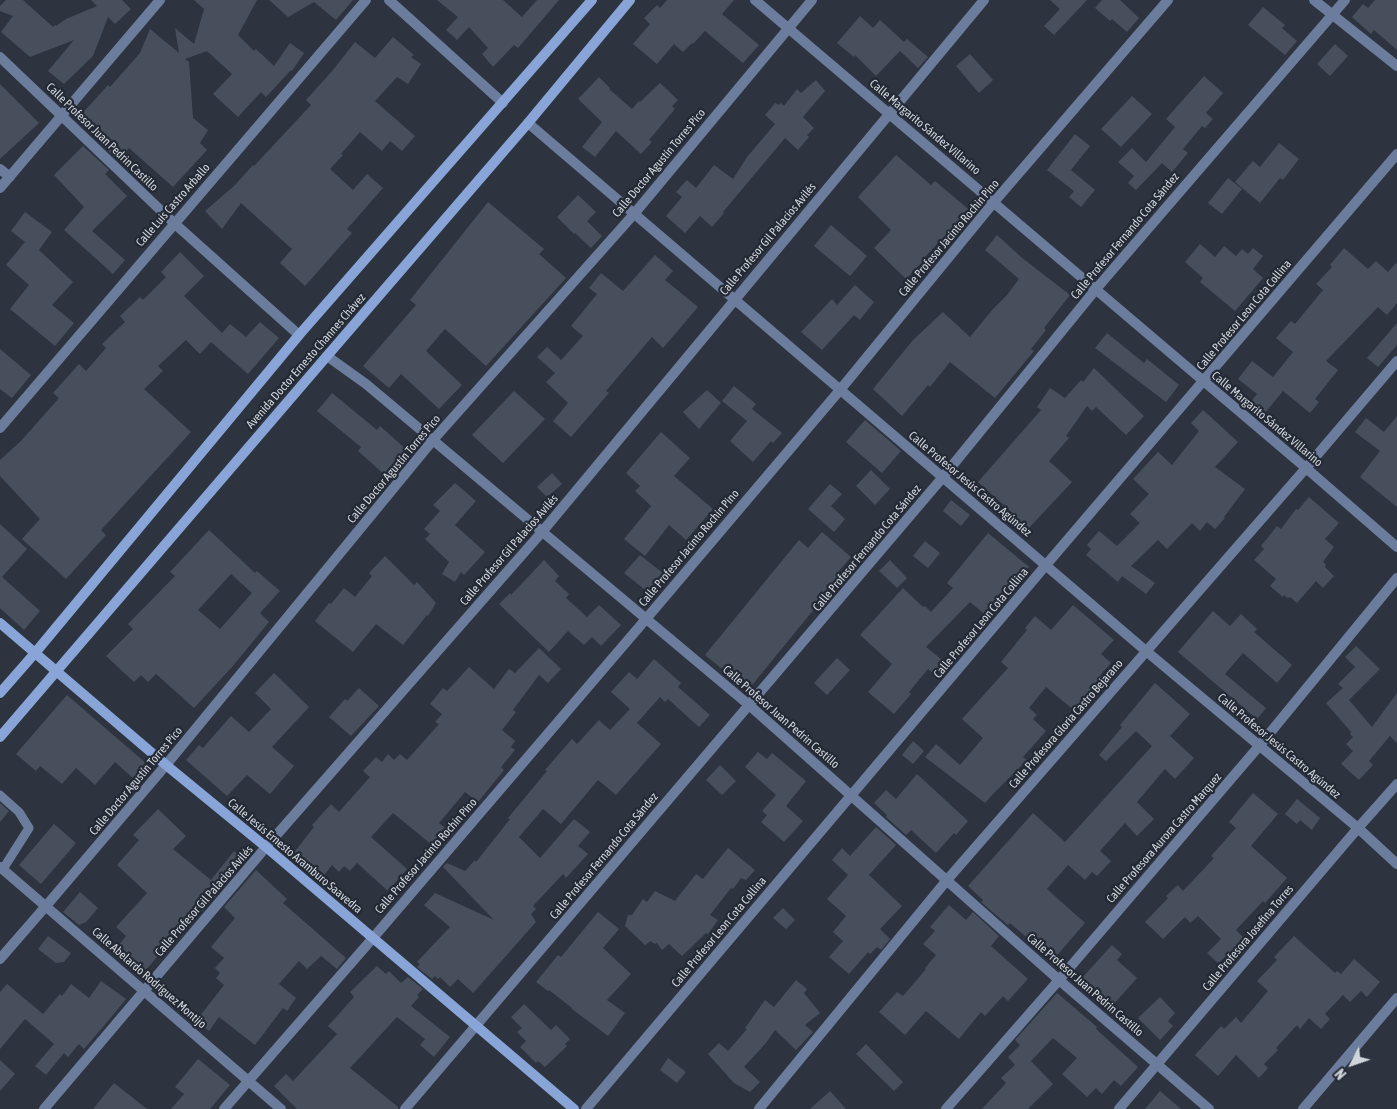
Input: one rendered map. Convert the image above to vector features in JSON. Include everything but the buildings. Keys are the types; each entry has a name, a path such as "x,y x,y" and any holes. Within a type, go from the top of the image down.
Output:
{"street":[{"path":"0,188 160,0"},
{"name":"Calle Luis Castro Arballo","path":"0,428 366,0"},
{"path":"388,0 503,103"},
{"name":"Avenida Doctor Ernesto Channes Chávez","path":"0,692 35,653 299,335 592,0"},
{"name":"Avenida Doctor Ernesto Channes Chávez","path":"0,737 528,123 630,0"},
{"name":"Calle Margarito Sández Villarino","path":"755,0 1397,547"},
{"name":"Calle Doctor Agustín Torres Pico","path":"0,959 166,765 433,440 634,214 812,0"},
{"name":"Calle Profesor Gil Palacios Avilés","path":"44,1109 266,847 542,532 984,0"},
{"name":"Calle Profesor Jacinto Rochin Pino","path":"224,1109 646,619 840,390 994,202 1168,0"},
{"path":"1314,0 1397,66"},
{"name":"Calle Profesor Fernando Cota Sández","path":"405,1109 943,477 1096,289 1345,0"},
{"name":"Calle Profesor Juan Pedrin Castillo","path":"0,57 174,223 299,335"},
{"name":"Calle Profesor Jesús Castro Agúndez","path":"528,123 1146,651 1358,828 1397,864"},
{"name":"Calle Profesor Leon Cota Collina","path":"586,1109 1397,154"},
{"path":"0,169 10,177"},
{"name":"Calle Profesor Juan Pedrin Castillo","path":"327,356 366,384 749,705 1059,980 1208,1109"},
{"name":"Calle Profesora Gloria Castro Bejarano","path":"759,1109 947,880 1397,361"},
{"name":"Calle Profesora Aurora Castro Marquez","path":"946,1109 1260,746 1397,578"},
{"name":"Calle Jesús Ernesto Aramburo Saavedra","path":"0,623 574,1109"},
{"name":"Calle Profesora Josefina Torres","path":"1119,1109 1397,784"},
{"name":"Calle Abelardo Rodríguez Montijo","path":"1,868 281,1109"},
{"path":"1303,1109 1397,998"}],"lane":[{"path":"0,795 19,812 29,828 1,868"}]}
